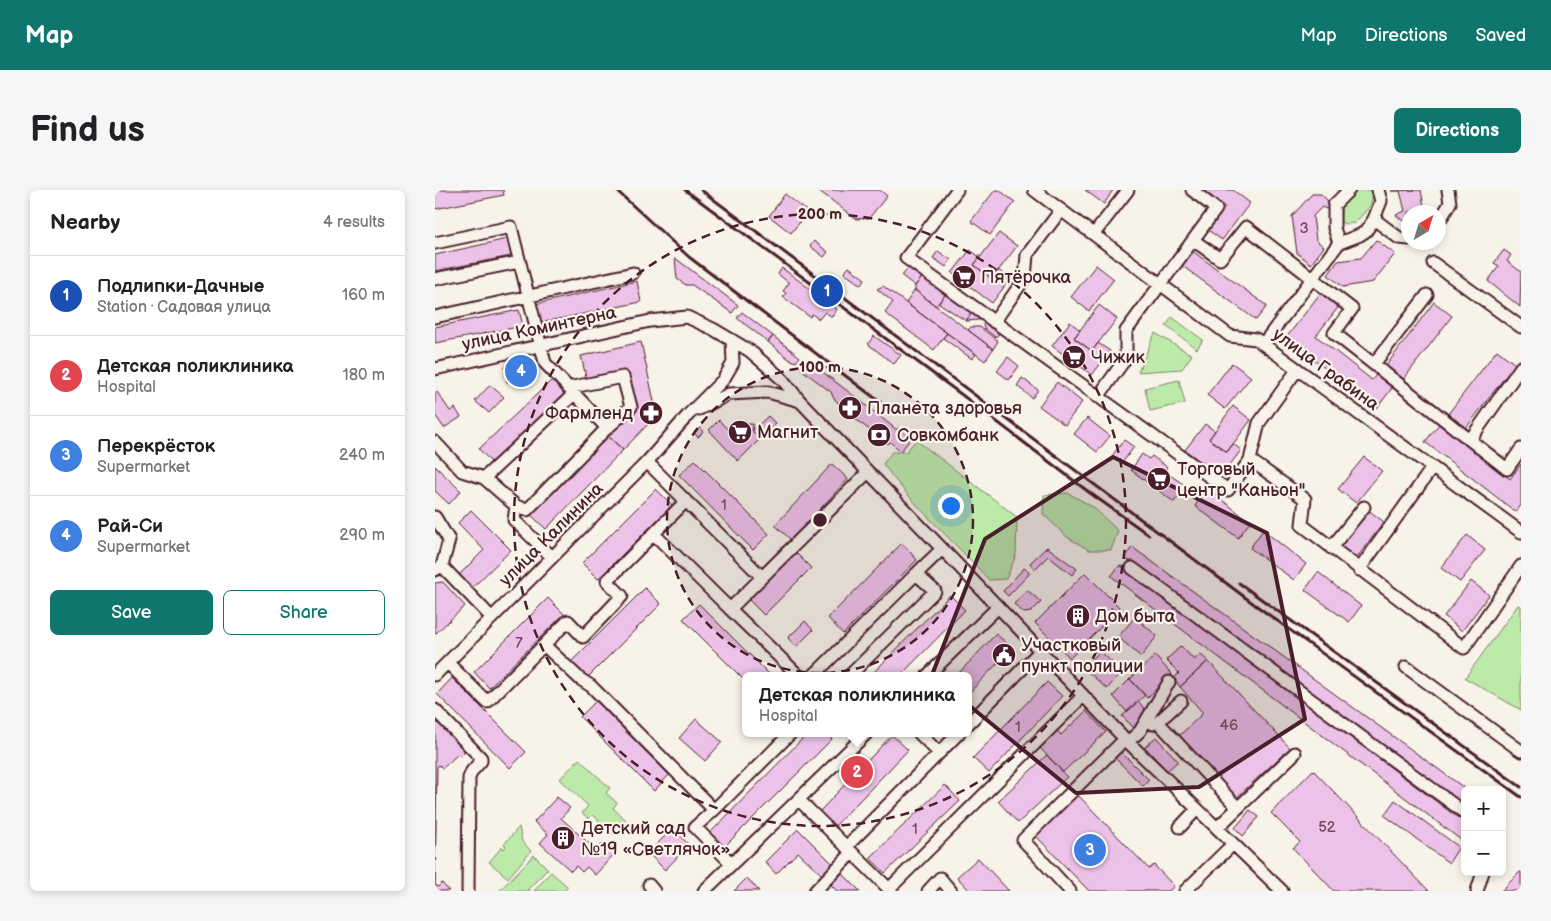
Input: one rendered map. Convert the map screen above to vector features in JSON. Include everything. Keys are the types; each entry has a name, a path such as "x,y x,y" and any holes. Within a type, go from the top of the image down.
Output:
{"street":[{"path":"957,190 906,258 1228,490 1250,460 1259,423 1297,370"},
{"name":"улица Грабина","path":"1034,190 1230,336 1256,340 1263,344 1521,532"},
{"path":"1094,234 1128,190"},
{"path":"1098,397 1126,358 1126,332 1216,208 1192,190"},
{"path":"1339,243 1334,228 1334,204 1349,190"},
{"path":"1263,344 1339,243 1360,236 1366,231 1374,219 1381,201 1378,190"},
{"path":"1446,210 1450,203 1448,190"},
{"path":"994,322 1025,278 1027,255 1061,210"},
{"path":"1374,219 1401,238"},
{"path":"435,243 511,227 545,363 607,428"},
{"path":"1193,240 1220,259 1246,227 1352,309 1334,333 1507,469 1521,449"},
{"path":"435,279 519,262"},
{"path":"1433,263 1521,327"},
{"path":"435,317 633,273"},
{"path":"1374,364 1427,295"},
{"name":"улица Коминтерна","path":"435,369 650,322 687,317 713,328 750,351 782,379 800,401 1040,652 1127,741 1281,891"},
{"name":"улица Калинина","path":"435,675 647,462 689,414 723,380 733,363 732,340"},
{"path":"1470,440 1521,367"},
{"path":"435,442 463,471 483,478 515,506 527,510 607,428 631,407 623,377 571,391 483,478"},
{"path":"768,392 782,379"},
{"path":"689,414 729,394 768,392 800,401"},
{"path":"1250,460 1305,499 1302,525 1464,648 1521,566"},
{"path":"647,462 762,577"},
{"path":"1359,570 1432,468"},
{"path":"730,608 868,472"},
{"path":"448,662 487,702 568,621 583,636 622,596 607,581 686,501"},
{"path":"515,506 515,520 552,558"},
{"path":"1331,548 1364,507"},
{"path":"435,517 449,540 439,568 492,618"},
{"path":"654,534 795,672"},
{"path":"817,672 942,549"},
{"path":"1132,568 1461,810"},
{"path":"853,672 935,592 917,574"},
{"path":"931,672 998,608"},
{"path":"544,645 580,679 591,686 713,810"},
{"path":"972,720 1040,652"},
{"path":"1405,667 1521,751"},
{"path":"1140,731 1169,682"},
{"path":"799,800 890,890 1083,696"},
{"path":"1070,891 1023,840 1127,741 1140,731 1158,722 1181,701"},
{"path":"435,710 481,758 481,762 472,771 469,778 468,891"},
{"path":"1158,722 1237,807"},
{"path":"732,864 695,827 787,737"},
{"path":"704,891 799,800 861,737"},
{"path":"923,737 939,753"},
{"path":"815,891 849,850 955,737"},
{"path":"1217,828 1295,753"},
{"path":"1179,827 1197,809"},
{"path":"1185,891 1233,844"},
{"path":"1477,891 1482,876"},
{"path":"928,891 940,878 951,891"}],"highlighted area":[{"path":"1113,457 1267,533 1305,719 1199,787 1076,793 932,675 985,539"}],"green space":[{"path":"1355,190 1372,190 1371,205 1355,223 1345,224 1341,222 1342,208"},
{"path":"1172,317 1203,340 1197,349 1166,326"},
{"path":"1155,333 1192,355 1182,369 1138,372"},
{"path":"1179,380 1185,403 1150,411 1145,388"},
{"path":"916,440 1017,517 1016,555 1006,579 989,580 921,509 883,464 892,452 906,452"},
{"path":"1068,493 1093,507 1118,531 1111,550 1089,550 1067,537 1043,514 1044,495"},
{"path":"1518,605 1521,606 1521,710 1465,678"},
{"path":"579,759 610,788 606,793 617,803 613,808 626,820 613,834 593,815 589,819 582,813 588,806 560,779"},
{"path":"519,827 522,841 531,851 508,878 489,862 502,847 504,849 506,846 504,844"},
{"path":"534,855 548,869 528,889 530,891 501,891 500,890"},
{"path":"551,872 568,887 564,891 534,891"}],"building":[{"path":"435,190 503,190 504,195 435,209"},
{"path":"818,190 880,190 887,196 869,218 856,219"},
{"path":"995,190 999,190 1015,202 990,235 971,221"},
{"path":"1085,190 1113,190 1104,204"},
{"path":"1202,190 1233,190 1250,203 1222,240 1208,230 1225,207"},
{"path":"1421,190 1424,205 1404,205 1400,191 1391,191"},
{"path":"785,194 808,212 791,233 769,216"},
{"path":"1312,194 1321,194 1330,203 1331,211 1322,207 1313,216 1316,240 1324,247 1311,264 1297,253 1292,216"},
{"path":"1401,213 1401,219 1396,215"},
{"path":"999,233 1017,246 992,279 974,265"},
{"path":"507,239 511,256 435,271 435,255"},
{"path":"1376,240 1395,254 1373,282 1343,287 1328,275 1338,261 1361,258"},
{"path":"814,241 828,252 824,257 810,246"},
{"path":"970,250 980,257 974,265 992,279 998,270 1010,279 992,303 952,273"},
{"path":"1191,250 1267,306 1256,320 1181,265"},
{"path":"1504,250 1511,255 1507,261 1521,272 1520,307 1488,281 1499,266 1494,263"},
{"path":"938,251 951,260 946,267 933,258"},
{"path":"675,258 738,305 732,313 692,285 686,285 677,279"},
{"path":"911,264 925,274 915,286 902,276"},
{"path":"1096,265 1114,279 1089,311 1071,297"},
{"path":"849,267 865,279 861,285 844,273"},
{"path":"782,268 837,309 832,317 825,312 819,319 812,314 810,317 783,297 786,293 783,291 789,283 778,274"},
{"path":"925,274 947,292 936,306 915,290 915,286"},
{"path":"637,281 641,302 539,323 536,304"},
{"path":"883,286 947,333 934,350 885,313 893,302 877,289"},
{"path":"915,290 993,349 985,361 906,303"},
{"path":"1322,291 1340,305 1316,336 1372,380 1379,371 1395,384 1377,408 1286,338"},
{"path":"947,292 973,311 966,321 939,303"},
{"path":"1434,302 1452,316 1403,380 1385,367"},
{"path":"1099,305 1117,319 1092,351 1074,338"},
{"path":"519,310 523,326 435,343 435,327"},
{"path":"973,311 980,316 979,320 966,321"},
{"path":"742,312 773,336 768,342 737,318"},
{"path":"986,322 999,330 998,335 995,337 984,328 983,324"},
{"path":"1070,322 1080,330 1074,338 1092,351 1098,343 1110,351 1092,375 1052,346"},
{"path":"971,327 980,327 998,341 993,349 968,330"},
{"path":"947,333 976,354 972,359 943,338"},
{"path":"773,336 800,357 796,362 789,359 768,342"},
{"path":"874,336 901,355 894,364 868,344"},
{"path":"641,342 657,415 623,450 608,436 635,408 626,372 587,381 581,356"},
{"path":"1497,350 1515,364 1466,428 1448,414"},
{"path":"1008,357 1019,366 1009,380 997,371"},
{"path":"807,360 854,396 844,410 831,392 801,369"},
{"path":"535,361 538,375 507,382 505,367"},
{"path":"1232,363 1251,377 1225,409 1207,395"},
{"path":"554,378 568,393 493,464 479,449"},
{"path":"1022,378 1038,390 1032,398 1017,386"},
{"path":"1057,382 1082,402 1065,425 1039,406"},
{"path":"490,385 504,397 489,413 475,401"},
{"path":"437,392 450,411 455,408 461,417 444,428 435,415 435,393"},
{"path":"854,396 897,430 898,428 911,438 901,451 853,419 844,410"},
{"path":"1233,406 1251,420 1227,452 1209,439"},
{"path":"768,416 776,424 760,439 752,431"},
{"path":"1087,418 1110,436 1097,452 1074,434"},
{"path":"1443,419 1461,433 1457,438 1510,479 1521,464 1521,505 1516,512 1425,442"},
{"path":"719,420 729,431 730,424 737,424 737,421 746,421 746,424 753,424 752,431 760,439 738,461 709,430"},
{"path":"1205,424 1215,431 1209,439 1227,452 1233,444 1241,450 1221,477 1185,450"},
{"path":"700,428 703,432 698,437 694,433"},
{"path":"608,436 623,450 546,529 531,515"},
{"path":"1124,440 1134,447 1122,463 1112,456"},
{"name":"Торговый центр \"Каньон\"","path":"1142,454 1149,459 1152,456 1167,467 1164,471 1186,486 1174,502 1131,470"},
{"path":"1364,457 1382,471 1356,503 1338,489"},
{"path":"695,460 769,534 753,550 679,475"},
{"path":"832,464 848,479 791,540 775,525"},
{"path":"435,466 461,491 449,504 435,491"},
{"path":"1207,488 1250,522 1238,538 1195,506"},
{"path":"656,489 672,505 598,579 582,563"},
{"path":"1367,509 1384,522 1356,559 1339,545"},
{"path":"471,510 511,550 471,589 458,576 484,550 458,523"},
{"path":"1263,530 1306,564 1294,580 1250,548"},
{"path":"1467,535 1485,550 1460,582 1441,568"},
{"path":"902,543 917,560 843,634 828,618"},
{"path":"1047,547 1077,569 1072,575 1048,556 1035,569 1030,563"},
{"path":"1132,547 1461,786 1461,803 1125,558"},
{"path":"796,553 811,568 764,615 749,600"},
{"path":"1120,565 1461,820 1461,840 1111,576"},
{"path":"1024,568 1030,573 1008,596 1003,591"},
{"path":"1318,572 1361,606 1349,622 1305,590"},
{"name":"Дом быта","path":"1085,573 1120,608 1070,658 1035,623"},
{"path":"1471,581 1489,595 1462,631 1444,616"},
{"path":"443,582 465,606 435,634 435,583"},
{"path":"645,588 661,604 587,678 571,662"},
{"path":"1027,590 1041,602 1031,612 1024,613 1014,604"},
{"path":"950,595 965,610 904,672 874,672"},
{"path":"548,598 564,614 489,688 474,672"},
{"path":"699,604 767,672 742,672 742,678 683,619"},
{"path":"1135,617 1157,636 1141,657 1118,637"},
{"path":"805,621 813,630 796,647 788,638"},
{"path":"996,634 1012,648 972,690 972,672 960,672"},
{"path":"1181,646 1194,660 1200,654 1208,661 1180,687 1174,678 1179,673 1166,660"},
{"path":"1100,651 1122,672 1107,689 1084,668"},
{"path":"1155,656 1172,674 1147,698 1130,679"},
{"path":"1208,661 1290,748 1235,799 1178,737 1203,713 1180,687"},
{"path":"452,678 526,752 510,768 437,694"},
{"path":"1130,679 1145,695 1127,712 1113,696"},
{"path":"1047,682 1062,696 989,773 973,758"},
{"path":"596,701 669,775 654,791 580,717"},
{"path":"1138,701 1148,713 1134,728 1122,716"},
{"path":"1086,711 1106,732 1063,772 1038,746 1056,729 1061,735"},
{"path":"435,717 464,748 464,752 460,756 458,754 443,768 439,765 437,767 435,884"},
{"path":"696,719 722,742 705,761 679,738"},
{"path":"804,737 830,737 832,739 723,848 709,834"},
{"path":"890,737 894,737 908,750 834,827 819,812"},
{"path":"1156,737 1178,761 1167,771 1145,747"},
{"path":"1118,749 1149,780 1143,786 1112,755"},
{"path":"1047,755 1067,777 1018,823 998,801"},
{"path":"1313,770 1429,891 1334,891 1293,848 1300,842 1271,813"},
{"path":"945,785 960,801 885,873 870,858"},
{"path":"1077,794 1149,869 1154,865 1174,886 1169,891 1089,891 1035,835"},
{"name":"Детский сад №19 «Светлячок»","path":"557,797 570,808 561,818 596,850 603,843 615,853 595,875 587,867 582,872 576,866 571,871 540,843 548,834 534,822"},
{"path":"1395,800 1459,847 1449,863 1384,815"},
{"path":"1250,810 1259,817 1243,836 1235,828"},
{"path":"673,828 689,845 665,870 648,853"},
{"path":"798,829 834,865 823,876 798,852 776,874 765,862"},
{"path":"978,858 1009,891 970,891 957,877"},
{"path":"1520,872 1521,891 1501,891"},
{"path":"842,873 860,891 837,891 831,885"},
{"path":"747,878 759,891 734,891"},
{"path":"442,883 449,891 435,891 435,884 438,887"}],"railway":[{"path":"616,190 689,257 880,402"},
{"path":"685,190 1149,535"},
{"path":"701,190 1254,604 1521,797"},
{"path":"1239,583 1521,787"}],"place":[{"name":"Пятёрочка","path":"964,277"},
{"name":"Подлипки-Дачные","path":"827,291"},
{"name":"Чижик","path":"1074,357"},
{"name":"Рай-Си","path":"521,371"},
{"name":"Планета здоровья","path":"850,408"},
{"name":"Фармленд","path":"651,413"},
{"name":"Магнит","path":"740,432"},
{"name":"Совкомбанк","path":"879,435"},
{"name":"Торговый центр \"Каньон\"","path":"1159,479"},
{"name":"Дом быта","path":"1078,616"},
{"name":"Участковый пункт полиции","path":"1004,655"},
{"name":"Детская поликлиника","path":"857,772"},
{"name":"Детский сад №19 «Светлячок»","path":"563,838"},
{"name":"Перекрёсток","path":"1090,850"}]}
